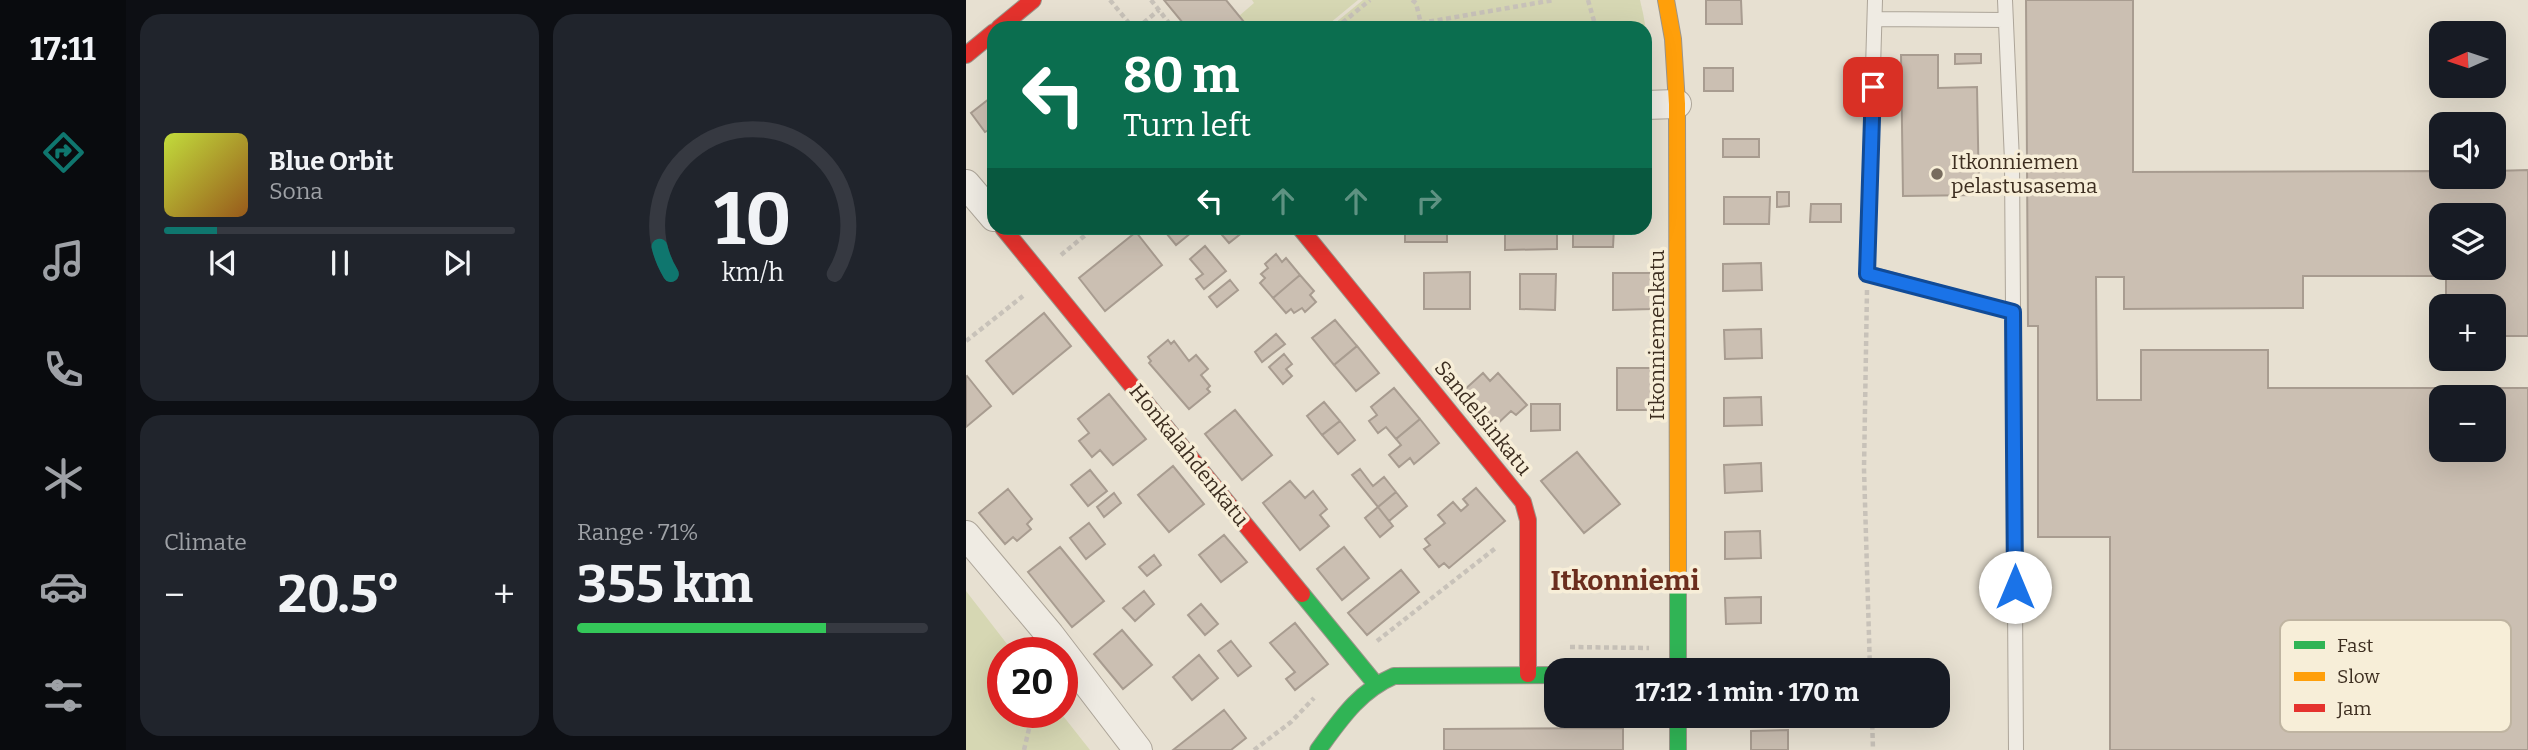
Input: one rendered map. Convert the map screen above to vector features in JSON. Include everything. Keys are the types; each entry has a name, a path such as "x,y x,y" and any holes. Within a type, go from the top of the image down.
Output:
{"street":[{"path":"1008,21 1033,0"},
{"name":"Itkonniemenkatu","path":"1666,0 1673,39 1677,104 1678,658"},
{"path":"966,55 987,38"},
{"path":"1652,105 1677,104"},
{"path":"966,184 987,209"},
{"name":"Honkalahdenkatu","path":"1009,235 1374,682"},
{"name":"Sandelsinkatu","path":"1306,235 1524,502 1528,520 1528,674"},
{"path":"966,535 1050,635 1138,750"},
{"path":"1318,750 1353,704 1374,682 1394,676 1544,674"},
{"path":"1678,728 1678,750"}],"lane":[{"path":"1875,0 1867,274 2013,312"},
{"path":"2005,0 2012,162 2016,750"},
{"path":"1875,19 2006,20"}],"path":[{"path":"1110,0 1129,21"},
{"path":"1151,0 1168,21"},
{"path":"1344,21 1370,0"},
{"path":"1412,0 1416,3 1420,21"},
{"path":"1442,21 1554,0"},
{"path":"1588,0 1594,21"},
{"path":"1144,21 1159,10"},
{"path":"966,341 1030,291 1040,272 1085,235"},
{"path":"1867,274 1864,469 1870,658"},
{"path":"1353,658 1512,535 1528,535"},
{"path":"1254,750 1291,722 1317,696"},
{"path":"1024,750 1029,728"},
{"path":"1872,728 1873,750"}],"green space":[{"path":"1252,0 1358,0 1332,21 1243,21 1239,16 1254,3"},
{"path":"1363,0 1640,0 1644,21 1338,21"},
{"path":"966,591 1002,637 987,637 987,728 1073,728 1090,750 966,750"}],"building":[{"path":"1164,0 1226,0 1243,21 1181,21"},
{"path":"1706,0 1741,0 1742,24 1706,24"},
{"path":"2026,0 2133,0 2133,172 2429,171 2429,189 2506,189 2506,171 2528,170 2528,336 2506,336 2506,294 2446,294 2446,280 2506,280 2506,203 2429,203 2429,276 2303,276 2303,308 2124,309 2124,277 2096,277 2097,400 2141,400 2141,350 2268,350 2268,388 2429,388 2429,462 2506,462 2506,388 2528,388 2528,750 2110,750 2110,537 2038,537 2038,326 2028,326"},
{"path":"1955,54 1981,54 1981,63 1955,64"},
{"path":"1901,55 1938,55 1938,88 1977,87 1979,195 1903,196"},
{"path":"1704,68 1733,68 1733,91 1704,91"},
{"path":"987,100 987,131 985,132 971,113"},
{"path":"1723,139 1759,139 1759,157 1723,157"},
{"path":"1777,192 1789,192 1789,206 1777,207"},
{"path":"1724,197 1770,197 1769,224 1724,224"},
{"path":"1811,204 1841,204 1841,222 1810,222"},
{"path":"1132,235 1138,235 1162,265 1105,311 1079,278"},
{"path":"1168,235 1188,235 1176,245"},
{"path":"1222,235 1239,235 1229,243"},
{"path":"1405,235 1447,235 1447,242 1405,242"},
{"path":"1505,235 1557,235 1557,249 1505,250"},
{"path":"1573,235 1614,235 1613,247 1573,247"},
{"path":"1205,246 1226,271 1204,289 1196,279 1203,274 1190,259"},
{"path":"1276,254 1282,262 1286,258 1300,275 1273,298 1260,283 1265,278 1261,274 1268,268 1265,264"},
{"path":"1761,263 1762,290 1723,291 1723,264"},
{"path":"1470,272 1470,309 1424,309 1424,273"},
{"path":"1613,273 1652,273 1652,309 1613,310"},
{"path":"1520,274 1556,274 1555,310 1520,309"},
{"path":"1300,275 1314,291 1310,295 1316,302 1305,312 1302,308 1294,313 1291,309 1286,313 1273,298"},
{"path":"1230,280 1238,290 1217,307 1209,297"},
{"path":"1044,313 1071,346 1013,394 986,361"},
{"path":"1335,320 1357,346 1334,365 1312,338"},
{"path":"1761,329 1762,358 1725,359 1724,330"},
{"path":"1276,334 1285,344 1262,362 1255,352"},
{"path":"1168,340 1171,344 1174,341 1189,361 1196,355 1208,369 1201,375 1210,386 1207,389 1210,392 1189,409 1149,363 1151,361 1148,357"},
{"path":"1357,346 1379,373 1356,391 1334,365"},
{"path":"1284,354 1292,364 1286,369 1292,376 1283,384 1269,367"},
{"path":"1617,368 1651,368 1652,410 1617,410"},
{"path":"1483,373 1490,381 1498,373 1527,405 1516,415 1511,411 1494,427 1462,392"},
{"path":"966,377 991,406 966,427"},
{"path":"1394,388 1420,419 1396,439 1386,427 1378,433 1369,421 1377,415 1371,407"},
{"path":"1109,394 1146,439 1113,465 1100,450 1092,457 1079,441 1089,433 1078,419"},
{"path":"1761,397 1762,425 1724,426 1724,398"},
{"path":"1324,402 1340,421 1322,435 1307,416"},
{"path":"1531,404 1560,404 1560,430 1531,431"},
{"path":"1235,410 1272,455 1242,480 1205,434"},
{"path":"1420,419 1439,443 1414,464 1410,458 1399,467 1389,455 1401,445 1396,439"},
{"path":"1340,421 1355,440 1338,454 1322,435"},
{"path":"1577,452 1620,504 1584,533 1541,481"},
{"path":"1761,463 1762,491 1725,493 1724,465"},
{"path":"1173,466 1204,504 1169,532 1138,495"},
{"path":"1360,469 1373,486 1384,477 1396,492 1378,507 1352,475"},
{"path":"1090,470 1107,491 1088,506 1071,485"},
{"path":"1290,481 1305,498 1313,491 1327,509 1320,515 1329,526 1300,550 1263,503"},
{"path":"1476,488 1505,521 1449,568 1444,563 1439,567 1424,549 1430,545 1425,539 1445,523 1438,515 1453,502 1461,511 1468,505 1463,499"},
{"path":"1008,489 1032,519 1027,524 1031,529 1017,541 1013,537 1005,544 979,513"},
{"path":"1396,492 1407,506 1389,521 1378,507"},
{"path":"1114,493 1121,503 1104,517 1097,507"},
{"path":"1378,507 1393,526 1380,537 1365,518"},
{"path":"1089,523 1105,544 1086,559 1070,538"},
{"path":"1760,531 1761,558 1725,559 1725,532"},
{"path":"1224,535 1247,562 1221,582 1199,555"},
{"path":"1060,547 1104,601 1072,627 1028,572"},
{"path":"1344,547 1369,578 1342,600 1317,569"},
{"path":"1154,555 1161,565 1147,576 1139,567"},
{"path":"1401,570 1419,592 1367,635 1348,613"},
{"path":"1144,591 1154,604 1135,621 1123,608"},
{"path":"1761,597 1761,623 1726,624 1725,598"},
{"path":"1201,604 1218,624 1205,635 1188,615"},
{"path":"1295,623 1328,664 1295,690 1286,679 1295,672 1270,643"},
{"path":"1122,630 1152,665 1123,689 1094,654"},
{"path":"1231,641 1251,666 1238,676 1218,651"},
{"path":"1199,655 1218,678 1192,700 1173,677"},
{"path":"1224,710 1246,738 1231,750 1173,750"},
{"path":"1623,728 1623,750 1444,750 1444,729"},
{"path":"1788,730 1788,750 1751,750 1751,731"}],"traffic: fast":[{"path":"1678,581 1678,658"},
{"path":"1302,594 1374,682"},
{"path":"1318,750 1360,698 1394,676 1544,675"},
{"path":"1678,728 1678,750"}],"traffic: slow":[{"path":"1666,0 1673,39 1677,104 1678,581"}],"traffic: jam":[{"path":"1008,21 1033,0"},
{"path":"966,55 987,38"},
{"path":"1009,235 1302,594"},
{"path":"1306,235 1523,502 1528,520 1528,674"}],"place":[{"name":"Itkonniemen pelastusasema","path":"1937,174"}],"district":[{"name":"Itkonniemi","path":"1625,580"}],"route":[{"path":"1873,87 1867,274 2013,312 2015,587"}]}
